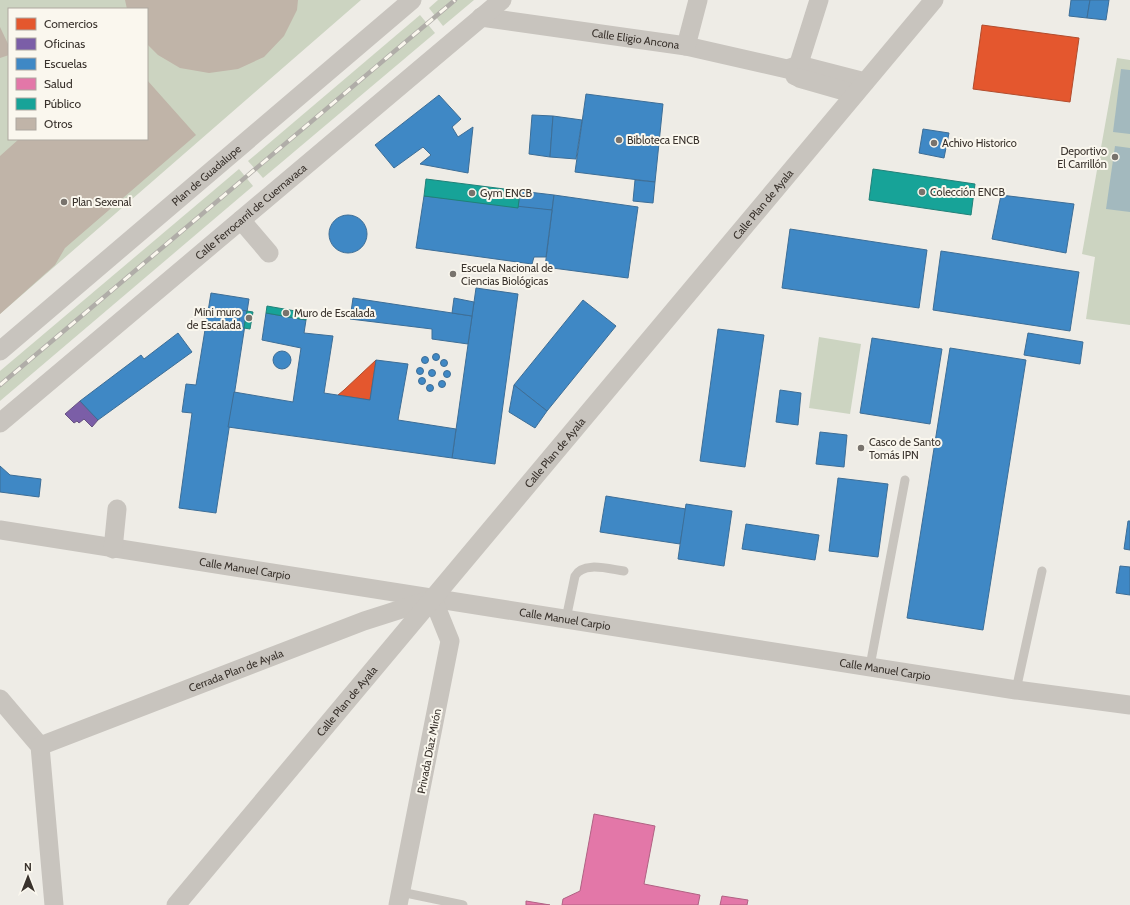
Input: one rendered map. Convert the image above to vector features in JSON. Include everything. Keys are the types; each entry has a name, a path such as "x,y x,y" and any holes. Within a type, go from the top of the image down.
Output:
{"street":[{"name":"Plan de Guadalupe","path":"0,351 412,0"},
{"name":"Calle Ferrocarril de Cuernavaca","path":"0,423 502,0"},
{"path":"686,46 698,0"},
{"path":"794,70 819,0"},
{"name":"Calle Plan de Ayala","path":"176,905 434,599 934,0"},
{"name":"Calle Eligio Ancona","path":"481,17 686,46 794,70 860,88"},
{"path":"241,220 269,253"},
{"path":"113,549 117,509"},
{"name":"Calle Manuel Carpio","path":"0,530 1016,690 1130,705"},
{"name":"Cerrada Plan de Ayala","path":"40,746 364,621 434,599"},
{"name":"Privada Díaz Mirón","path":"400,899 450,641 434,599"},
{"path":"0,699 40,746 54,905"}],"lane":[{"path":"870,666 905,480"},
{"path":"566,619 574,576 578,571 587,567 624,571"},
{"path":"1016,690 1042,571"},
{"path":"400,899 463,905"}],"green space":[{"name":"Plan Sexenal","path":"0,0 361,0 0,314"},
{"path":"438,0 474,0 443,26 429,8"},
{"path":"420,15 435,33 263,178 248,161"},
{"name":"Deportivo El Carrillón","path":"1117,58 1130,60 1130,325 1086,319 1095,257 1082,254"},
{"path":"239,169 253,186 0,401 0,371"},
{"path":"819,337 861,344 850,414 809,408"}],"water":[{"path":"1121,69 1130,70 1130,134 1113,132"},
{"path":"1115,146 1130,148 1130,212 1106,209"}],"building: Comercios":[{"path":"982,25 1079,38 1070,102 973,89"},
{"path":"376,360 370,400 338,395 344,390"}],"building: Oficinas":[{"path":"80,401 98,420 92,427 84,419 79,423 77,421 74,423 65,414"}],"building: Escuelas":[{"path":"1071,0 1090,0 1087,18 1069,16"},
{"path":"1090,0 1109,0 1106,20 1087,18"},
{"name":"Bibloteca ENCB","path":"586,94 663,104 655,182 575,172"},
{"path":"439,95 461,119 452,127 458,137 473,127 468,173 420,164 431,155 423,147 394,168 375,145"},
{"path":"532,115 553,116 550,157 529,154"},
{"path":"553,116 582,120 576,159 550,157"},
{"name":"Achivo Historico","path":"923,129 949,133 944,158 919,153"},
{"path":"635,180 655,182 653,203 633,201"},
{"path":"520,191 554,195 552,210 518,208"},
{"path":"554,195 638,207 628,278 545,267"},
{"path":"1001,195 1074,204 1066,253 992,239"},
{"path":"424,196 552,210 546,257 534,257 532,264 416,248"},
{"path":"348,215 361,221 367,234 361,247 348,253 335,247 329,234 335,221"},
{"path":"790,229 927,250 919,308 782,288"},
{"path":"941,251 1079,272 1070,331 933,310"},
{"path":"476,288 518,294 495,464 452,458"},
{"path":"211,293 249,299 216,513 179,508 192,413 182,412 186,384 196,385"},
{"path":"353,298 472,316 468,344 432,339 432,329 350,319"},
{"path":"454,298 474,302 472,316 452,313"},
{"path":"583,300 616,326 547,411 514,385"},
{"path":"241,310 247,311 244,328 238,328"},
{"path":"266,313 306,320 304,333 333,336 324,393 370,400 376,360 408,364 398,420 456,429 452,458 228,427 234,392 293,402 301,348 262,340"},
{"path":"718,329 764,335 745,467 700,461"},
{"path":"178,333 192,352 98,420 80,401 141,355 144,359"},
{"path":"1028,333 1083,342 1080,364 1024,355"},
{"path":"872,338 942,349 930,424 860,413"},
{"path":"950,348 1026,360 983,630 907,618"},
{"path":"282,351 288,354 291,360 288,366 282,369 276,366 273,360 276,354"},
{"path":"436,354 439,357 436,360 433,357"},
{"path":"425,357 428,360 425,363 422,360"},
{"path":"444,360 447,363 444,366 441,363"},
{"path":"420,368 423,371 420,374 417,371"},
{"path":"432,370 435,373 432,376 429,373"},
{"path":"447,371 450,374 447,377 444,374"},
{"path":"422,378 425,381 422,384 419,381"},
{"path":"442,381 445,384 442,387 439,384"},
{"path":"430,385 433,388 430,391 427,388"},
{"path":"514,385 547,411 535,428 509,412"},
{"path":"780,390 801,393 798,425 776,422"},
{"path":"820,432 847,435 844,467 816,464"},
{"path":"0,466 10,475 41,479 39,497 0,492"},
{"path":"838,478 888,484 878,557 829,551"},
{"path":"606,496 686,509 680,544 600,532"},
{"path":"686,504 732,511 724,566 678,559"},
{"path":"1128,521 1130,521 1130,550 1124,549"},
{"path":"746,524 819,535 815,560 742,549"},
{"path":"1120,566 1130,567 1130,595 1116,593"}],"building: Salud":[{"path":"594,814 655,826 644,884 700,895 698,905 562,905 563,899 580,891"},
{"path":"722,896 748,900 747,905 720,905"},
{"path":"526,901 550,905 526,905"}],"building: Público":[{"name":"Colección ENCB","path":"873,169 975,184 971,215 869,200"},
{"name":"Gym ENCB","path":"426,179 520,191 518,208 424,196"},
{"name":"Muro de Escalada","path":"267,306 307,313 306,320 266,313"},
{"name":"Mini muro de Escalada","path":"247,311 253,312 250,329 244,328"}],"building: Otros":[{"path":"125,0 298,0 297,10 284,36 264,57 238,69 209,73 180,68 158,55 148,45 148,8 127,8"},
{"path":"0,27 8,44 8,55 0,58"},
{"path":"148,81 196,135 65,248 55,265 0,314 0,156 18,140 148,140"}],"railway":[{"path":"0,385 455,0"}],"place":[{"name":"Bibloteca ENCB","path":"619,140"},
{"name":"Achivo Historico","path":"934,143"},
{"name":"Deportivo El Carrillón","path":"1115,157"},
{"name":"Colección ENCB","path":"922,192"},
{"name":"Gym ENCB","path":"472,193"},
{"name":"Plan Sexenal","path":"64,202"},
{"name":"Escuela Nacional de Ciencias Biológicas","path":"453,274"},
{"name":"Muro de Escalada","path":"286,313"},
{"name":"Mini muro de Escalada","path":"249,318"},
{"name":"Casco de Santo Tomás IPN","path":"861,448"}]}
